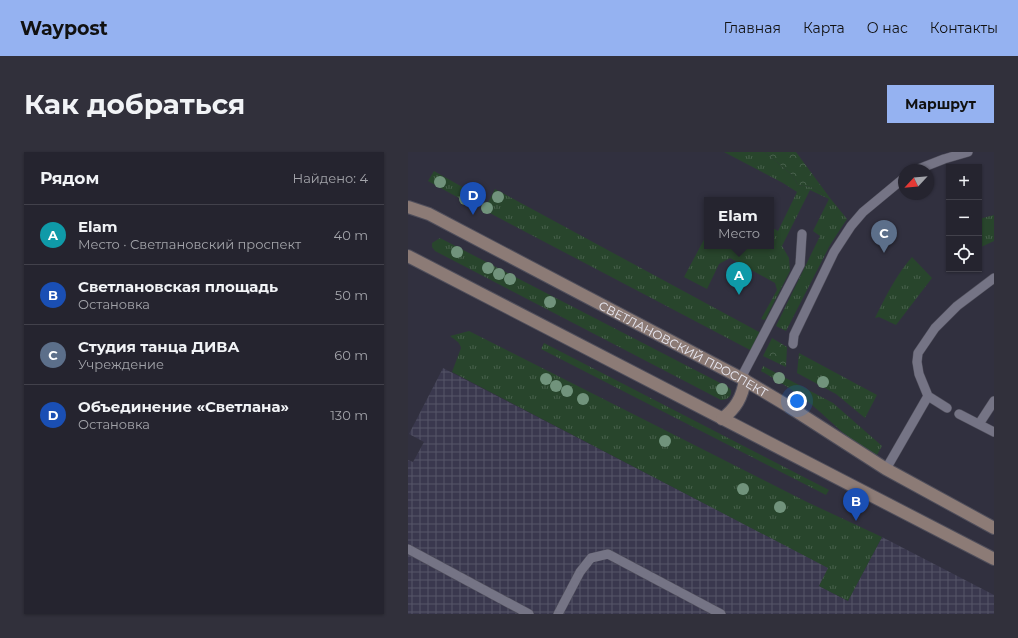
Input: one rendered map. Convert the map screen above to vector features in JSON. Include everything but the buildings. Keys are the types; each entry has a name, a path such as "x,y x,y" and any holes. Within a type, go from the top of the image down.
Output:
{"main road":[{"name":"СВЕТЛАНОВСКИЙ ПРОСПЕКТ","path":"408,207 429,214 743,379 886,469 994,528"},
{"path":"408,256 994,559"},
{"path":"722,419 732,412 738,402 743,392 743,379"}],"lane":[{"path":"930,164 944,158 968,152"},
{"path":"793,344 794,335 834,252 851,226 863,212 898,183"},
{"path":"743,379 800,265 802,234"},
{"path":"947,408 928,396 919,374 917,362 918,353 935,328 957,306 994,278"},
{"path":"886,469 928,396"},
{"path":"978,424 994,401"},
{"path":"960,414 994,432"},
{"path":"408,549 528,614"},
{"path":"558,614 580,572 591,558 608,554 721,614"}],"shaded area":[{"path":"443,368 829,568 819,586 848,601 882,537 994,595 994,614 408,614 408,460 413,462 424,442 409,434"}],"green space":[{"path":"724,152 765,152 792,175 798,185 811,187 830,198 847,219 830,245 786,331 776,326 820,236 813,231 829,199 810,190 782,246 789,258 790,271 765,320 761,319 777,290 775,283 730,258 719,264 707,289 684,277 704,240 704,249 774,249 774,229 778,231 797,192"},
{"path":"765,152 796,152 830,198 811,187 798,185 792,175"},
{"path":"434,171 473,193 468,203 428,181"},
{"path":"495,189 761,333 752,351 484,210"},
{"path":"994,215 994,241 982,247 982,236 982,218"},
{"path":"440,238 728,387 731,390 730,396 727,399 721,400 435,251 432,247 432,243"},
{"path":"912,257 932,278 896,325 879,317 875,318 896,278"},
{"path":"469,331 807,502 882,537 848,601 819,586 828,568 452,372 461,348 450,336"},
{"path":"772,338 787,347 786,367 763,356"},
{"path":"544,343 829,490 826,495 541,349"},
{"path":"799,353 877,395 865,418 836,394 797,373"},
{"path":"763,366 833,403 882,446 877,455 851,439 800,396 761,371"}],"place":[{"name":"Объединение «Светлана»","path":"473,215"},
{"name":"Студия танца ДИВА","path":"884,253"},
{"name":"Elam","path":"739,295"},
{"name":"Светлановская площадь","path":"856,521"}]}
